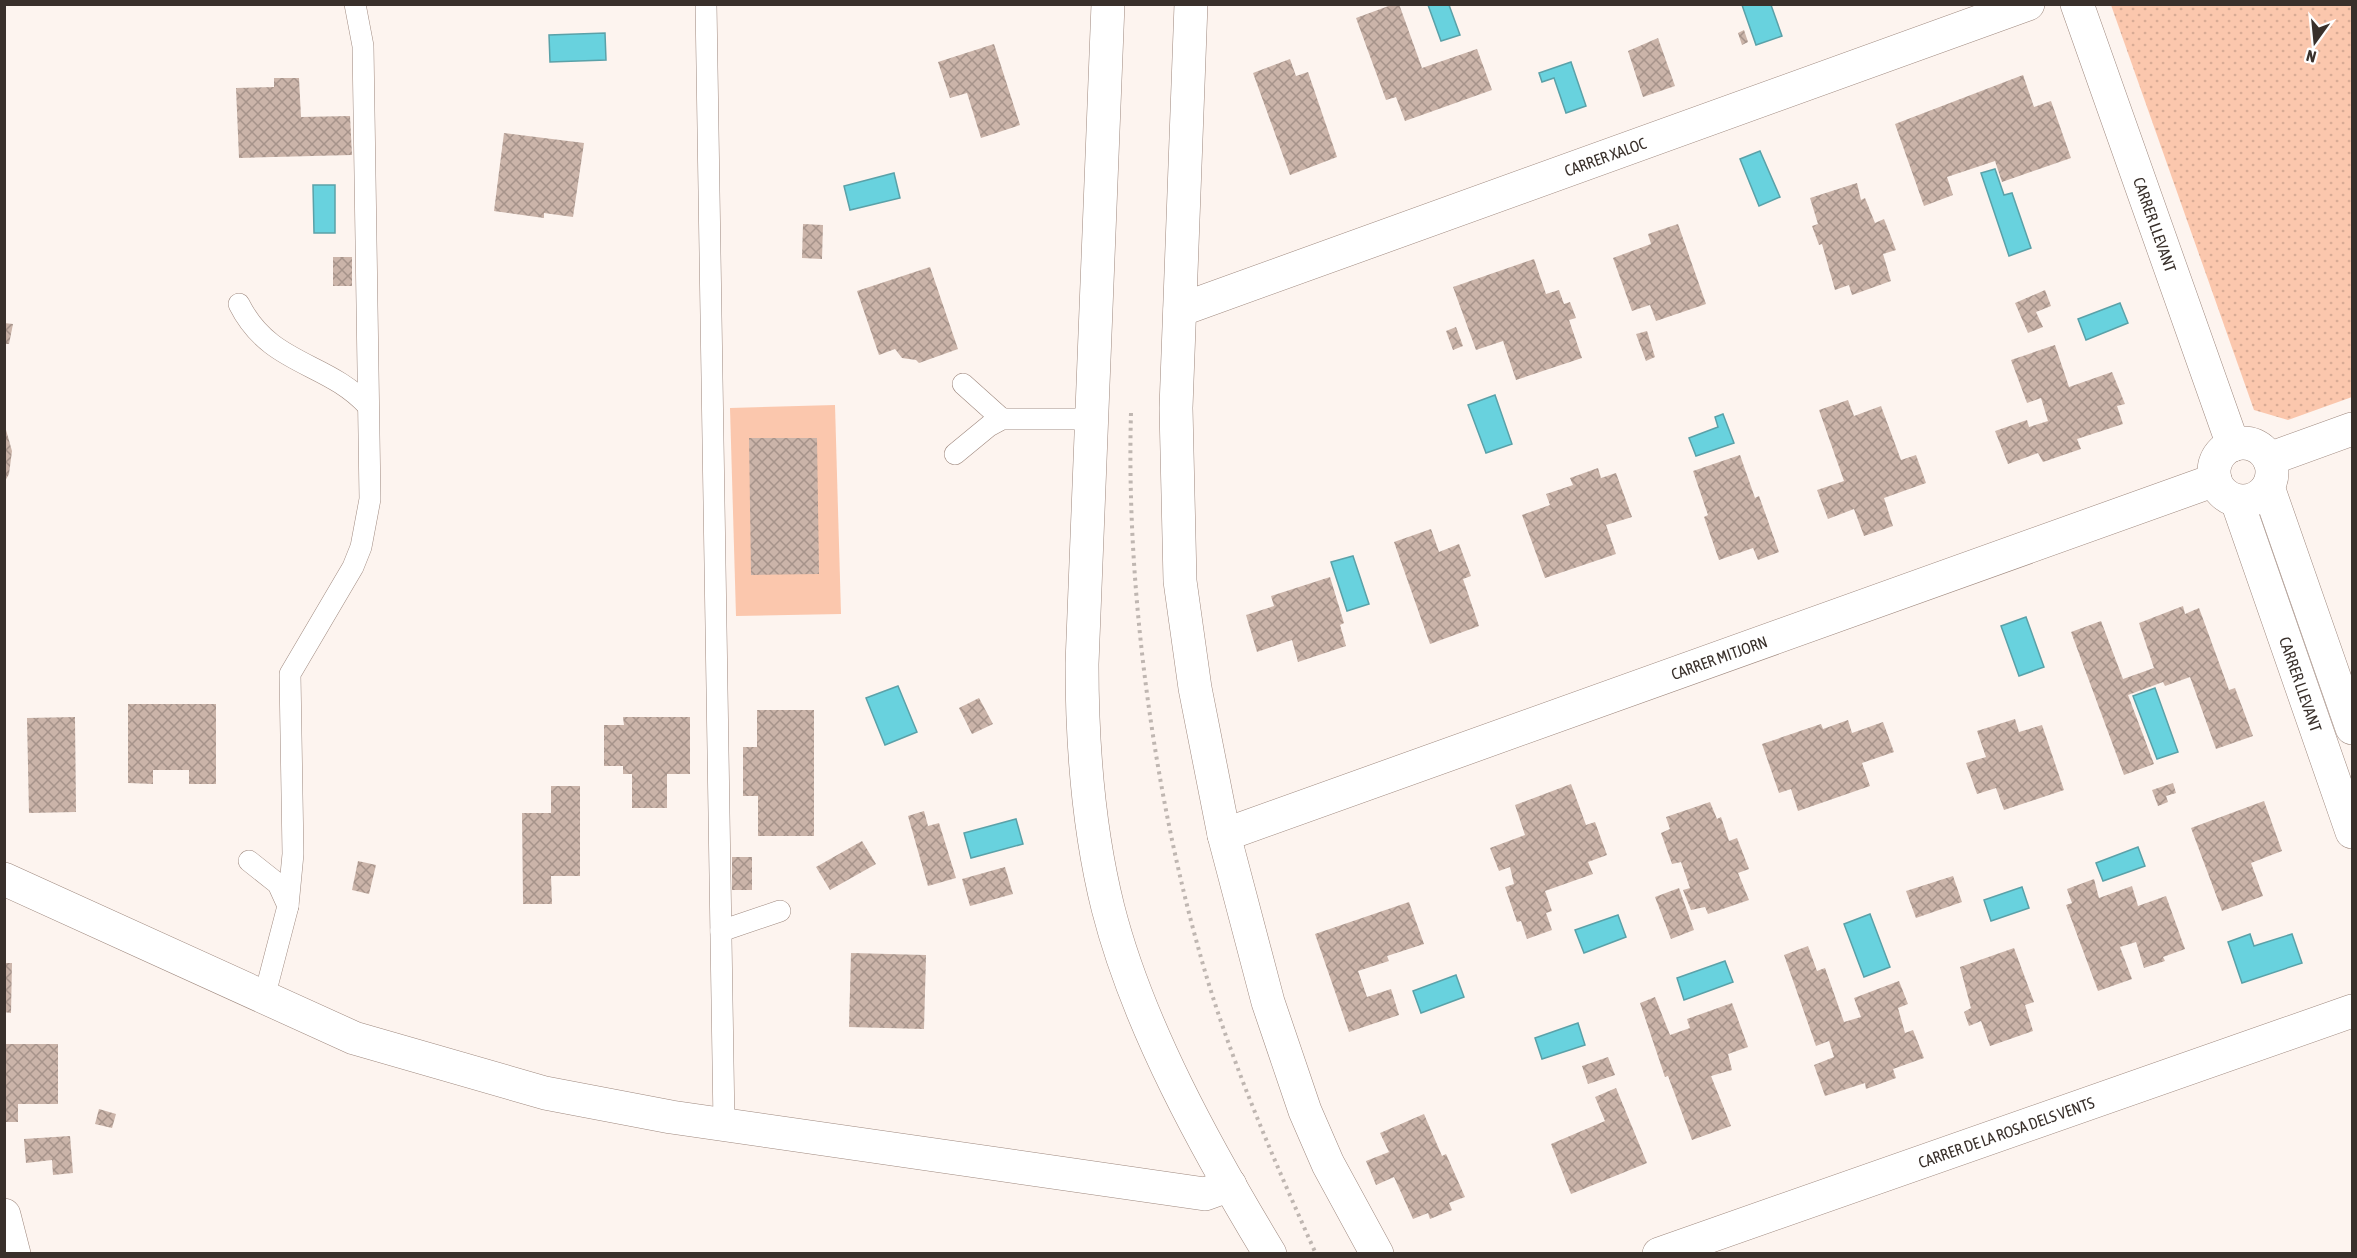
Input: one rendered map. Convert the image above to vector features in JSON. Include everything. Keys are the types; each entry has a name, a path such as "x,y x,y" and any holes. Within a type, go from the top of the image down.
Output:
{"street":[{"path":"1108,4 1082,688 1082,736 1093,831 1108,909 1137,994 1164,1058 1230,1185 1270,1254"},
{"path":"1191,4 1176,408 1180,581 1195,688 1224,835 1268,1002 1305,1111 1328,1164 1377,1254"},
{"name":"CARRER XALOC","path":"1180,310 2028,4"},
{"name":"CARRER LLEVANT","path":"2077,4 2233,445"},
{"path":"2268,473 2258,447 2233,445 2226,449 2216,463 2226,490 2254,499 2268,473 2352,429"},
{"name":"CARRER LLEVANT","path":"2268,473 2352,728"},
{"name":"CARRER LLEVANT","path":"2226,490 2352,832"},
{"name":"CARRER MITJORN","path":"1224,835 2226,490"},
{"path":"4,879 354,1038 545,1093 724,1124 1205,1194 1230,1185"},
{"name":"CARRER DE LA ROSA DELS VENTS","path":"1659,1254 2352,1011"}],"lane":[{"path":"264,999 288,906 293,854 290,674 353,567 361,547 370,499 363,46 355,4"},
{"path":"706,4 724,1124"},
{"path":"239,304 249,324 268,344 303,365 343,383 368,406"},
{"path":"963,384 1002,419"},
{"path":"955,454 989,426 1002,419 1092,419"},
{"path":"249,861 278,884 288,906"},
{"path":"721,931 780,911"}],"shaded area":[{"path":"2111,5 2352,5 2352,397 2288,420 2254,410"},
{"path":"835,405 841,614 736,616 730,408"}],"water":[{"path":"1428,5 1449,5 1460,35 1441,41"},
{"path":"1742,5 1771,5 1782,36 1756,45"},
{"path":"605,33 606,60 550,62 549,35"},
{"path":"1571,62 1586,106 1566,113 1554,78 1542,82 1539,73"},
{"path":"1760,151 1780,197 1759,206 1740,159"},
{"path":"1995,169 2004,195 2012,193 2031,248 2009,256 1981,173"},
{"path":"894,173 900,198 850,210 844,186"},
{"path":"313,185 335,185 335,233 314,233"},
{"path":"2120,303 2128,323 2086,340 2078,319"},
{"path":"1495,395 1512,444 1486,453 1468,405"},
{"path":"1723,414 1734,443 1696,456 1689,438 1718,427 1715,417"},
{"path":"1353,556 1369,604 1347,611 1331,562"},
{"path":"2026,617 2044,667 2019,676 2001,626"},
{"path":"898,686 917,732 885,745 866,698"},
{"path":"2155,688 2178,752 2157,759 2133,696"},
{"path":"1016,819 1023,844 971,858 964,833"},
{"path":"2138,847 2145,866 2103,881 2096,863"},
{"path":"2022,887 2029,908 1991,921 1984,900"},
{"path":"1870,914 1890,967 1864,977 1844,924"},
{"path":"1618,915 1626,937 1584,953 1575,930"},
{"path":"2250,934 2254,946 2292,934 2302,963 2242,983 2228,942"},
{"path":"1725,961 1733,982 1684,1000 1677,978"},
{"path":"1456,975 1464,997 1421,1013 1413,991"},
{"path":"1578,1023 1585,1045 1542,1059 1535,1038"}],"building":[{"path":"1399,4 1422,68 1477,49 1492,90 1405,121 1396,97 1386,100 1356,18"},
{"path":"1744,30 1748,42 1742,45 1738,33"},
{"path":"1658,38 1675,86 1643,97 1628,51"},
{"path":"994,44 1020,125 981,138 967,93 950,98 938,62"},
{"path":"1290,59 1296,76 1308,72 1337,157 1290,175 1253,73"},
{"path":"2023,75 2034,107 2051,101 2071,158 2002,182 1995,161 1947,177 1953,195 1924,206 1895,124"},
{"path":"274,78 299,78 301,117 350,116 352,155 239,158 236,88 274,87"},
{"path":"504,133 584,143 573,217 544,213 544,218 494,211"},
{"path":"1857,183 1861,200 1865,198 1875,223 1884,219 1896,250 1883,254 1891,281 1852,295 1849,285 1835,290 1822,244 1819,245 1812,226 1818,224 1810,198"},
{"path":"803,224 823,225 822,259 802,258"},
{"path":"1678,224 1706,304 1656,321 1650,305 1632,311 1613,258 1651,244 1648,234"},
{"path":"333,257 352,257 352,286 333,286"},
{"path":"1534,259 1546,294 1559,290 1564,304 1570,302 1576,318 1569,320 1582,358 1516,380 1503,341 1476,350 1453,287"},
{"path":"930,267 958,349 919,363 916,360 902,358 895,349 879,355 857,291"},
{"path":"2045,290 2051,306 2036,312 2043,327 2028,333 2015,303"},
{"path":"4,323 13,324 9,344 4,344"},
{"path":"1456,327 1463,346 1453,350 1446,331"},
{"path":"1647,331 1655,357 1646,361 1636,334"},
{"path":"2055,345 2069,387 2112,372 2125,404 2117,406 2123,424 2077,439 2081,449 2043,462 2038,453 2008,464 1995,431 2027,420 2029,427 2048,421 2041,398 2027,403 2011,360"},
{"path":"1848,400 1854,416 1881,406 1901,460 1916,455 1926,483 1884,498 1893,526 1864,536 1854,509 1828,519 1817,490 1844,481 1819,410"},
{"path":"4,423 12,451 9,474 4,483"},
{"path":"749,438 817,438 819,574 751,575"},
{"path":"1740,455 1755,498 1759,496 1779,552 1758,560 1753,548 1719,560 1704,517 1708,515 1693,471"},
{"path":"1598,468 1601,478 1616,473 1632,517 1606,525 1616,554 1545,578 1522,515 1550,505 1546,494 1573,485 1570,478"},
{"path":"1431,529 1439,552 1459,544 1471,576 1463,579 1479,626 1430,644 1394,542"},
{"path":"1330,577 1344,623 1340,625 1346,646 1298,662 1292,640 1257,652 1246,615 1274,606 1271,596"},
{"path":"2183,606 2185,614 2199,608 2229,690 2235,688 2253,736 2216,749 2190,677 2165,686 2163,682 2128,695 2154,764 2124,775 2071,632 2101,621 2123,679 2154,668 2139,623"},
{"path":"979,698 993,724 972,734 959,708"},
{"path":"128,704 216,704 216,784 189,784 189,770 153,770 153,784 128,783"},
{"path":"757,710 814,710 814,836 758,836 758,796 743,796 743,747 757,747"},
{"path":"75,717 76,812 29,813 27,718"},
{"path":"623,717 690,717 690,774 667,774 667,808 632,808 632,774 623,774 623,766 604,766 604,725 624,725"},
{"path":"2015,719 2019,732 2042,725 2064,790 2004,810 1996,788 1977,794 1966,763 1986,757 1977,731"},
{"path":"1848,720 1852,733 1883,722 1894,752 1862,763 1870,786 1798,811 1791,789 1779,793 1762,744 1821,724 1823,729"},
{"path":"2173,783 2176,793 2166,796 2168,802 2158,806 2152,790"},
{"path":"1571,784 1586,825 1595,822 1607,855 1588,862 1593,874 1545,891 1552,911 1546,913 1552,930 1527,939 1521,921 1517,922 1505,887 1514,884 1510,867 1499,871 1490,848 1525,835 1515,805"},
{"path":"551,786 580,786 580,876 551,876 552,904 523,904 522,813 551,813"},
{"path":"2264,801 2282,851 2251,863 2263,896 2222,911 2191,828"},
{"path":"1710,802 1717,819 1721,817 1729,841 1737,838 1749,869 1738,873 1749,900 1708,914 1705,907 1691,910 1683,890 1690,888 1681,862 1672,864 1661,833 1670,829 1666,817"},
{"path":"924,811 928,826 939,823 956,878 928,886 908,816"},
{"path":"862,841 876,864 830,890 816,867"},
{"path":"732,857 752,857 752,890 732,890"},
{"path":"358,861 376,865 369,894 352,890"},
{"path":"1005,867 1013,894 970,906 962,879"},
{"path":"1953,876 1962,902 1916,918 1906,891"},
{"path":"2094,879 2099,898 2132,886 2138,906 2166,896 2185,949 2163,957 2165,961 2144,968 2136,942 2120,947 2132,979 2098,991 2066,905 2072,903 2067,889"},
{"path":"1679,888 1694,930 1671,939 1655,897"},
{"path":"1409,902 1424,944 1387,956 1389,961 1358,971 1367,997 1391,989 1399,1015 1349,1032 1315,934"},
{"path":"1808,946 1817,971 1825,968 1844,1022 1861,1017 1854,998 1899,981 1908,1004 1898,1008 1905,1033 1913,1030 1924,1058 1893,1069 1896,1078 1866,1089 1865,1083 1825,1096 1814,1065 1834,1057 1829,1041 1816,1046 1784,955"},
{"path":"2014,948 2034,1002 2025,1005 2033,1031 1990,1046 1981,1021 1969,1026 1964,1012 1971,1008 1960,967"},
{"path":"851,953 926,955 924,1029 849,1027"},
{"path":"4,963 12,963 11,1013 4,1012"},
{"path":"1655,997 1670,1035 1690,1028 1687,1019 1732,1003 1748,1047 1728,1054 1732,1070 1711,1076 1731,1126 1692,1140 1668,1076 1665,1077 1640,1003"},
{"path":"4,1044 58,1044 58,1104 18,1104 18,1122 4,1122"},
{"path":"1608,1057 1615,1075 1588,1084 1582,1066"},
{"path":"1616,1088 1647,1163 1571,1194 1551,1144 1605,1121 1595,1097"},
{"path":"99,1109 116,1114 112,1128 95,1124"},
{"path":"1424,1114 1442,1156 1446,1154 1465,1197 1449,1203 1452,1210 1430,1219 1428,1213 1413,1219 1394,1177 1376,1185 1366,1161 1389,1152 1380,1133"},
{"path":"70,1136 73,1173 53,1175 52,1160 26,1163 24,1139"}]}
